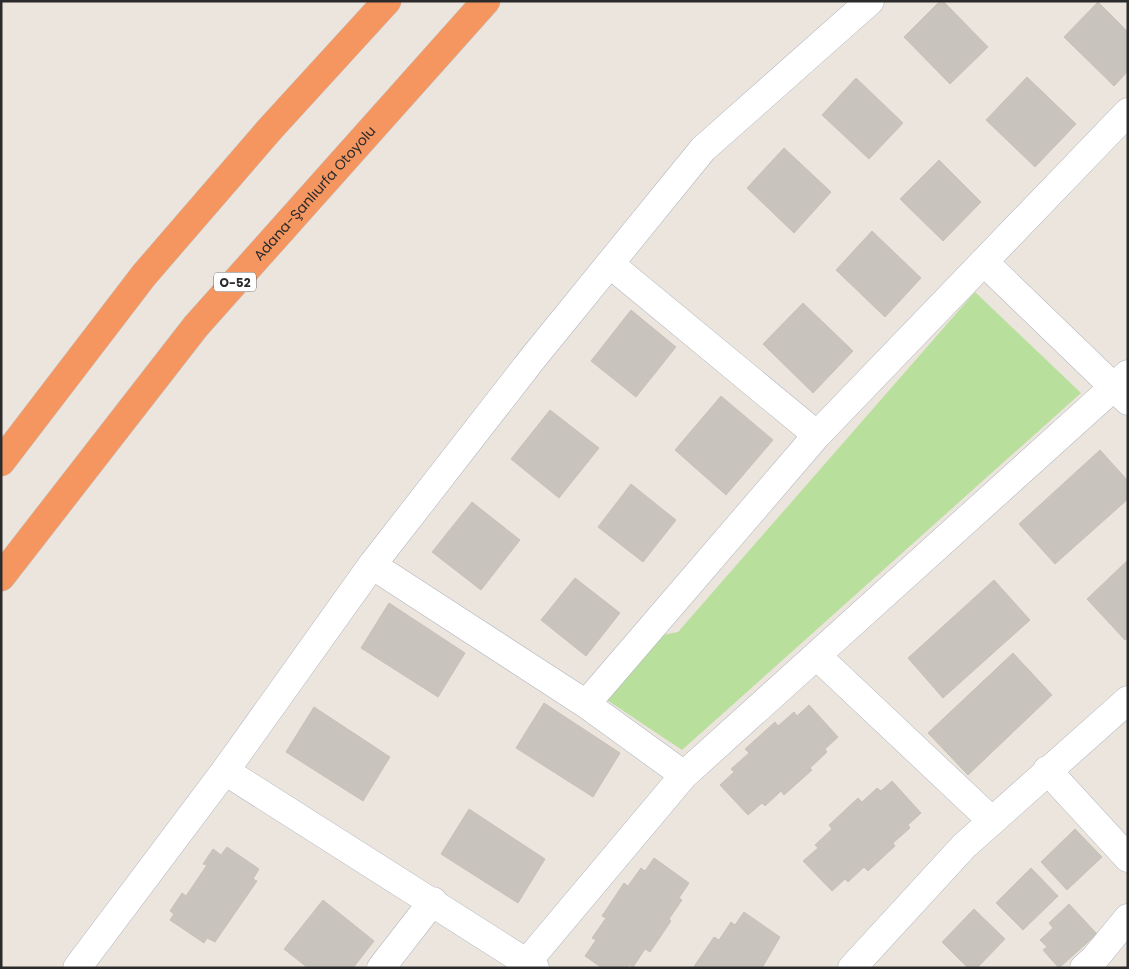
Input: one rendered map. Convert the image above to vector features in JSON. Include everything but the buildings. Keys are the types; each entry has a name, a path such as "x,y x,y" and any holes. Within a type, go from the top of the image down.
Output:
{"highway":[{"path":"1,462 144,275 270,129 387,1"},
{"name":"Adana-Şanlıurfa Otoyolu","path":"1,578 196,326 486,1"}],"street":[{"path":"77,968 225,771 372,565 533,358 703,149 870,1"},
{"path":"586,704 818,435 1128,112"},
{"path":"225,771 434,901 528,966 684,775 1123,387 984,262"},
{"path":"610,264 818,435"},
{"path":"372,565 586,704 684,775"},
{"path":"817,656 991,820"},
{"path":"852,968 964,846 1047,770 1128,700"},
{"path":"1047,770 1128,858"},
{"path":"381,968 434,901"},
{"path":"1096,965 1128,918"}],"green space":[{"path":"975,292 1081,393 682,750 601,696 652,637 678,632"}]}
